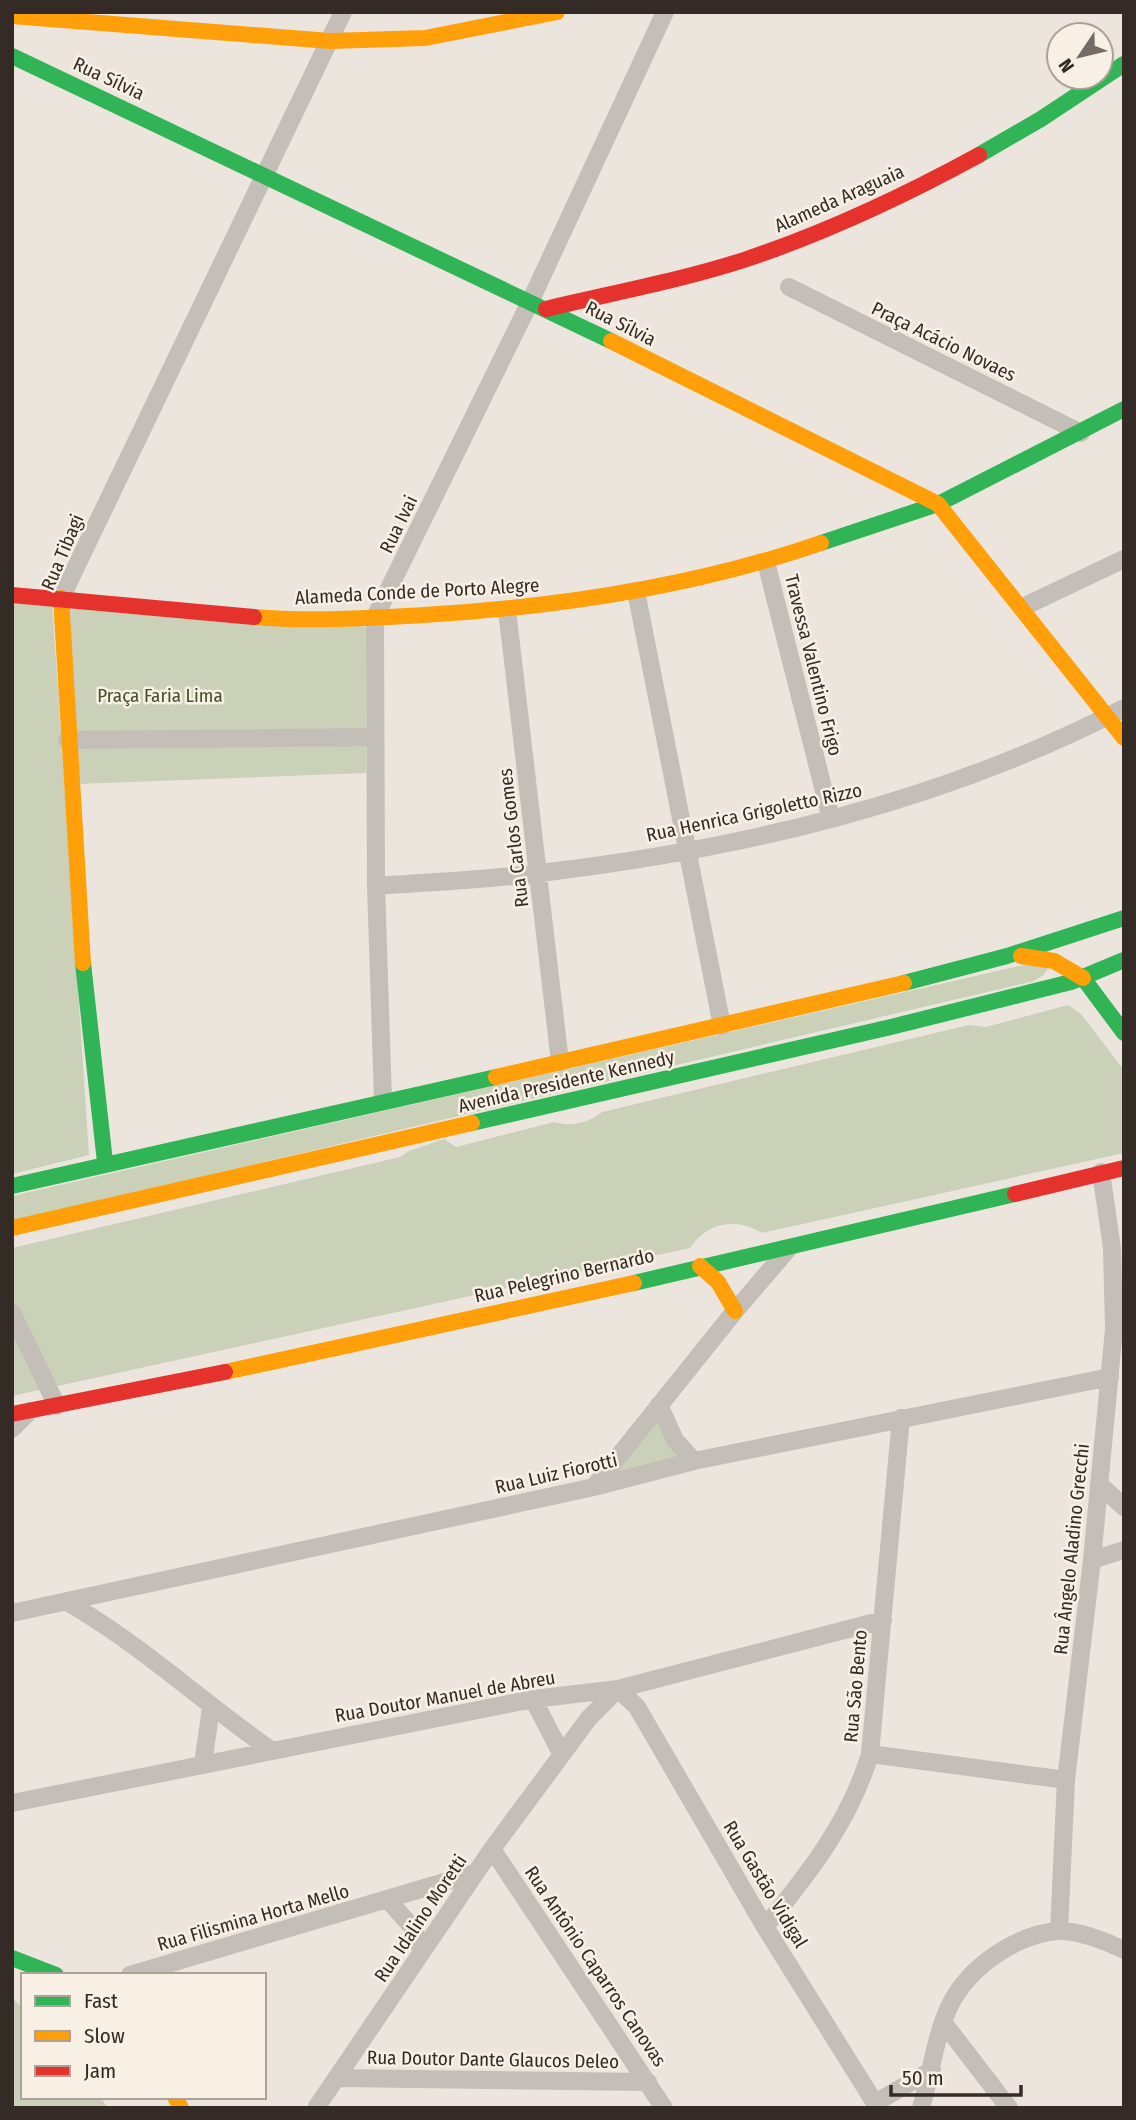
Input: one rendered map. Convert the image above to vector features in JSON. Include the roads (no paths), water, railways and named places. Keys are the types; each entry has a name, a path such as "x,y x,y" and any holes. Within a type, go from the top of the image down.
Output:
{"main road":[{"path":"16,18 330,41 425,38 557,12"},
{"name":"Rua Sílvia","path":"12,56 538,305 938,504 1023,607 1124,738"},
{"name":"Alameda Araguaia","path":"538,305 725,265 771,251 870,211 993,148 1086,91 1124,64"},
{"name":"Alameda Conde de Porto Alegre","path":"12,596 61,598 307,622 507,610 636,591 766,562 938,504 1081,433 1124,408"},
{"name":"Rua Tibagi","path":"61,598 80,941 105,1162"},
{"path":"1083,978 1082,954 1090,940 1118,920"},
{"name":"Avenida Presidente Kennedy","path":"12,1186 105,1162 862,994 1007,956 1118,920"},
{"path":"1007,956 1055,960 1083,978 1124,1033"},
{"name":"Avenida Presidente Kennedy","path":"12,1228 756,1060 1083,978 1124,960"},
{"name":"Rua Pelegrino Bernardo","path":"21,1413 305,1356 789,1248 1124,1168"},
{"path":"700,1266 718,1282 735,1311"},
{"path":"12,1958 51,1973"}],"street":[{"name":"Rua Tibagi","path":"61,598 343,12"},
{"name":"Rua Ivai","path":"383,1100 373,737 375,617 538,305 666,12"},
{"name":"Praça Acácio Novaes","path":"789,287 1081,433"},
{"path":"1023,607 1124,559"},
{"name":"Travessa Valentino Frigo","path":"766,562 831,819"},
{"path":"636,591 722,1026"},
{"name":"Rua Carlos Gomes","path":"507,610 560,1062"},
{"name":"Rua Henrica Grigoletto Rizzo","path":"376,886 539,873 688,852 831,819 927,793 1016,759 1124,708"},
{"path":"67,740 373,737"},
{"name":"Rua Ângelo Aladino Grecchi","path":"1059,1931 1066,1780 1100,1485 1114,1329 1114,1271 1101,1172"},
{"path":"594,1487 789,1248"},
{"path":"12,1313 57,1406"},
{"name":"Rua Luiz Fiorotti","path":"12,1613 594,1487 694,1461 1110,1377"},
{"path":"659,1405 675,1440 694,1461"},
{"path":"12,1429 21,1413"},
{"name":"Rua São Bento","path":"765,1927 807,1877 831,1841 861,1785 870,1754 901,1418"},
{"path":"1100,1485 1124,1507"},
{"path":"1092,1560 1124,1550"},
{"path":"67,1602 108,1625 211,1708 271,1750"},
{"name":"Rua Doutor Manuel de Abreu","path":"12,1803 533,1699 618,1689 883,1620"},
{"name":"Rua Idalino Moretti","path":"316,2108 475,1873 561,1753 589,1718 618,1689"},
{"name":"Rua Gastão Vidigal","path":"618,1689 637,1707 765,1927 877,2105 932,2070"},
{"path":"533,1699 561,1753"},
{"path":"203,1764 211,1708"},
{"path":"870,1754 1066,1780"},
{"name":"Rua Antônio Caparros Canovas","path":"492,1849 664,2108"},
{"name":"Rua Filismina Horta Mello","path":"139,1973 475,1873"},
{"path":"387,1899 413,1928 422,1952"},
{"path":"921,2108 943,2022 961,1987 986,1963 1025,1940 1059,1931 1081,1934 1124,1950"},
{"path":"943,2022 1009,2108"},
{"name":"Rua Doutor Dante Glaucos Deleo","path":"338,2078 648,2082"}],"park label":[{"name":"Praça Faria Lima","path":"160,695"}]}
